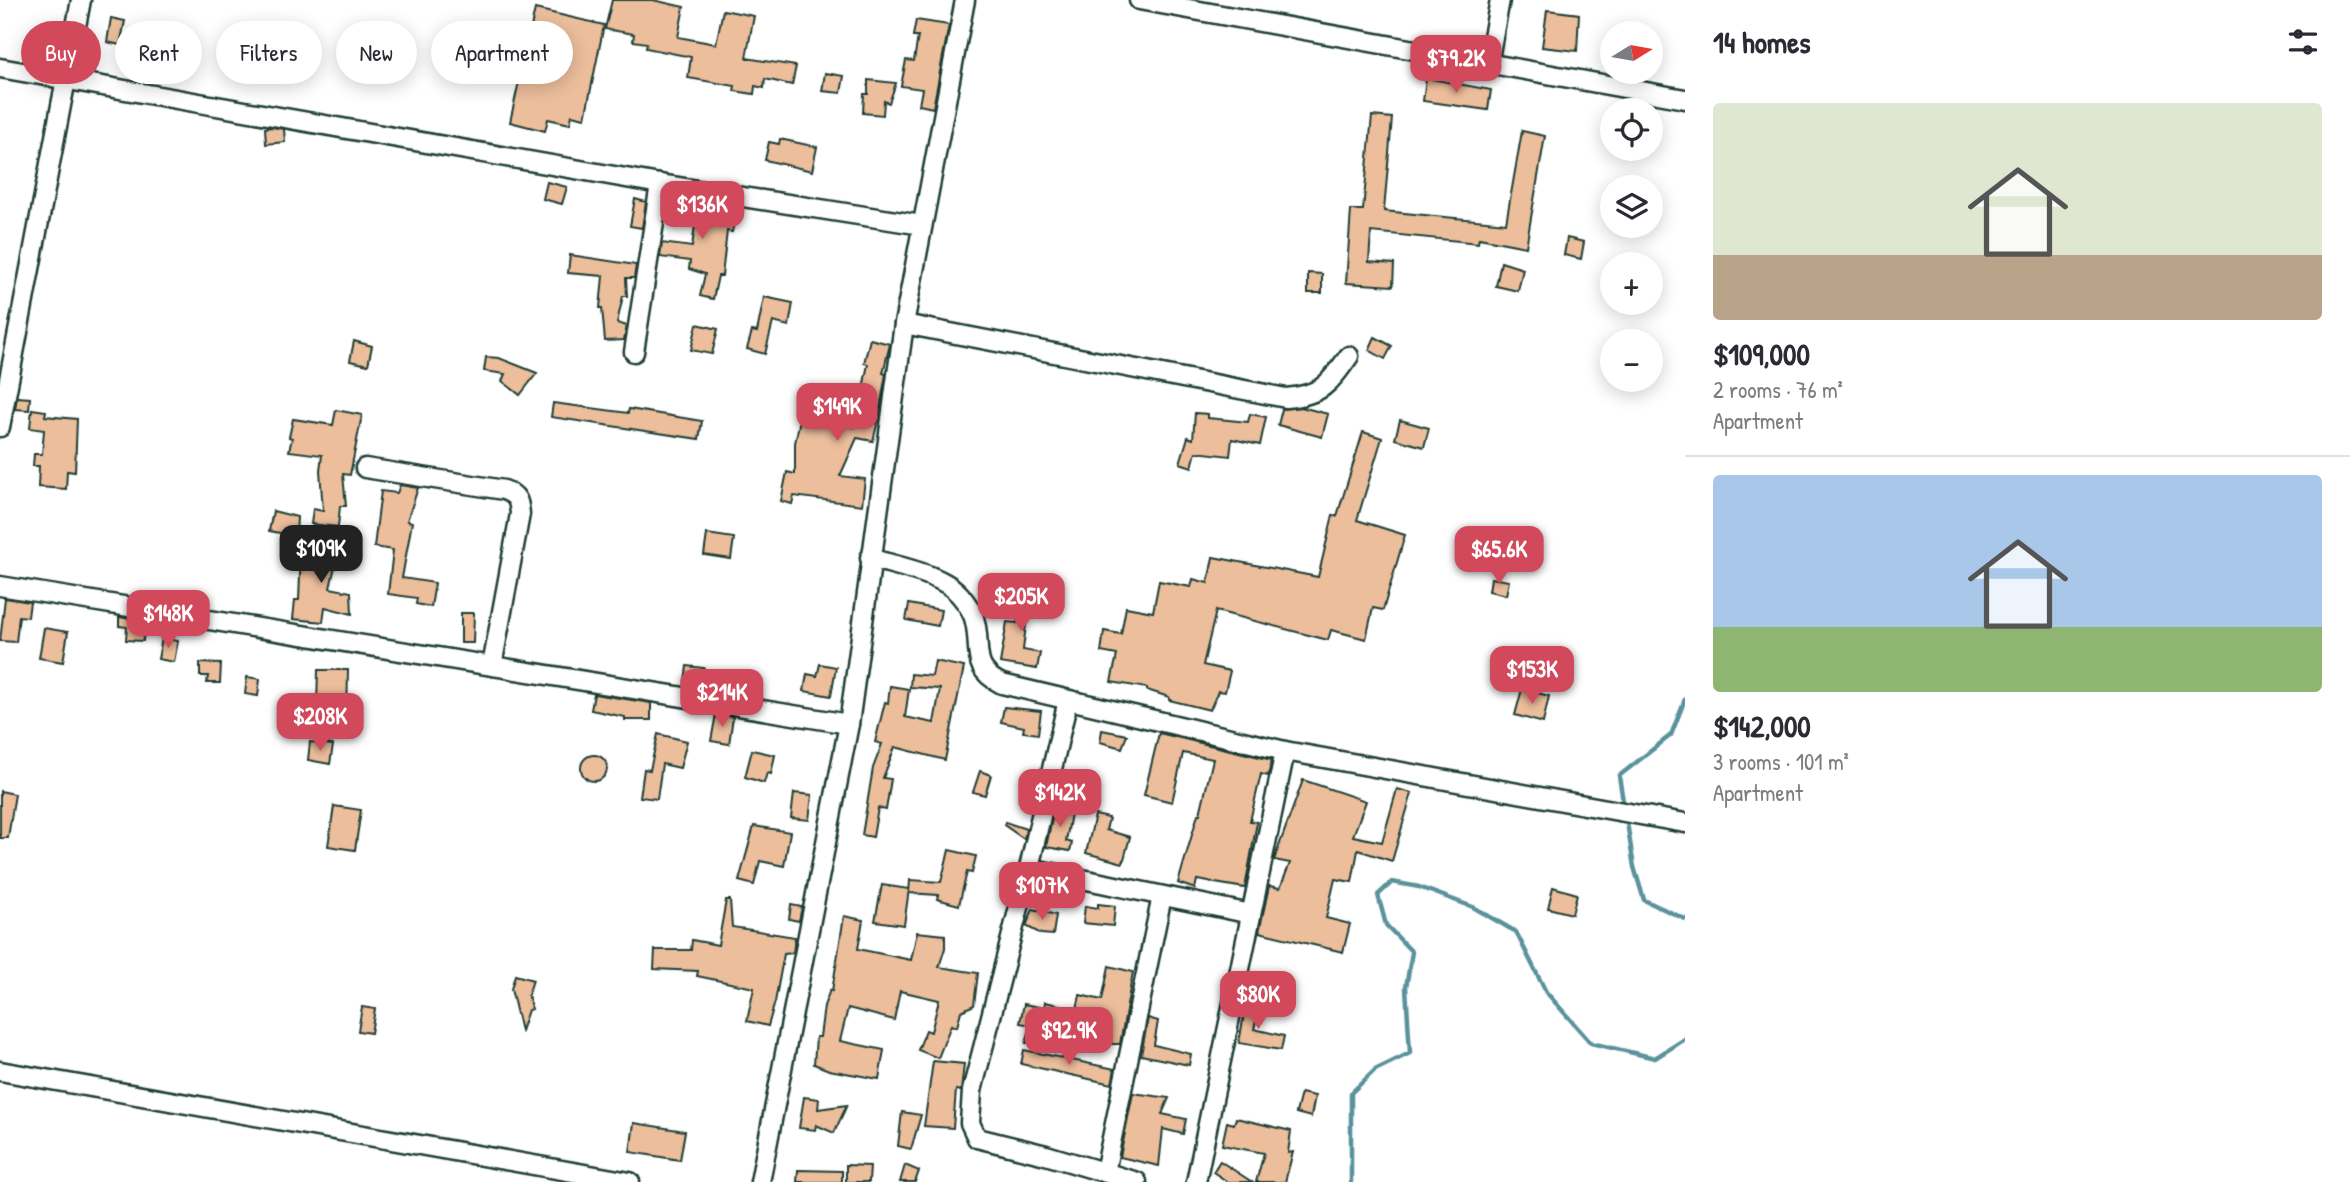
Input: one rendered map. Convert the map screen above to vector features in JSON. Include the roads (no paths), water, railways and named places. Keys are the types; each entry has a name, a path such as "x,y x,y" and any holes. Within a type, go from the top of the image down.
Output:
{"street":[{"path":"77,21 81,0"},
{"path":"761,1182 849,724 904,324 965,0"},
{"path":"1139,0 1685,99"},
{"path":"1488,64 1500,0"},
{"path":"0,68 21,72"},
{"path":"0,427 66,84"},
{"path":"84,84 660,184 922,225"},
{"path":"634,352 660,184"},
{"path":"904,324 1286,398 1298,397 1328,386 1349,356"},
{"path":"365,468 503,490 519,499 520,514 492,666"},
{"path":"870,558 939,580 959,594 974,618 981,669 989,678 1002,684 1285,751 1680,821"},
{"path":"0,586 849,724"},
{"path":"1068,700 971,1091 970,1124 977,1138 1137,1182"},
{"path":"1196,1182 1285,751"},
{"path":"1028,868 1251,914"},
{"path":"1105,1172 1163,896"},
{"path":"0,1071 630,1182"}],"waterway":[{"path":"1624,807 1619,776 1671,735 1685,699"},
{"path":"1626,816 1634,867 1644,900 1685,919"},
{"path":"1351,1182 1351,1093 1375,1070 1410,1053 1406,987 1412,952 1386,925 1378,895 1392,882 1419,887 1473,907 1516,932 1546,992 1591,1043 1655,1058 1685,1039"}]}
